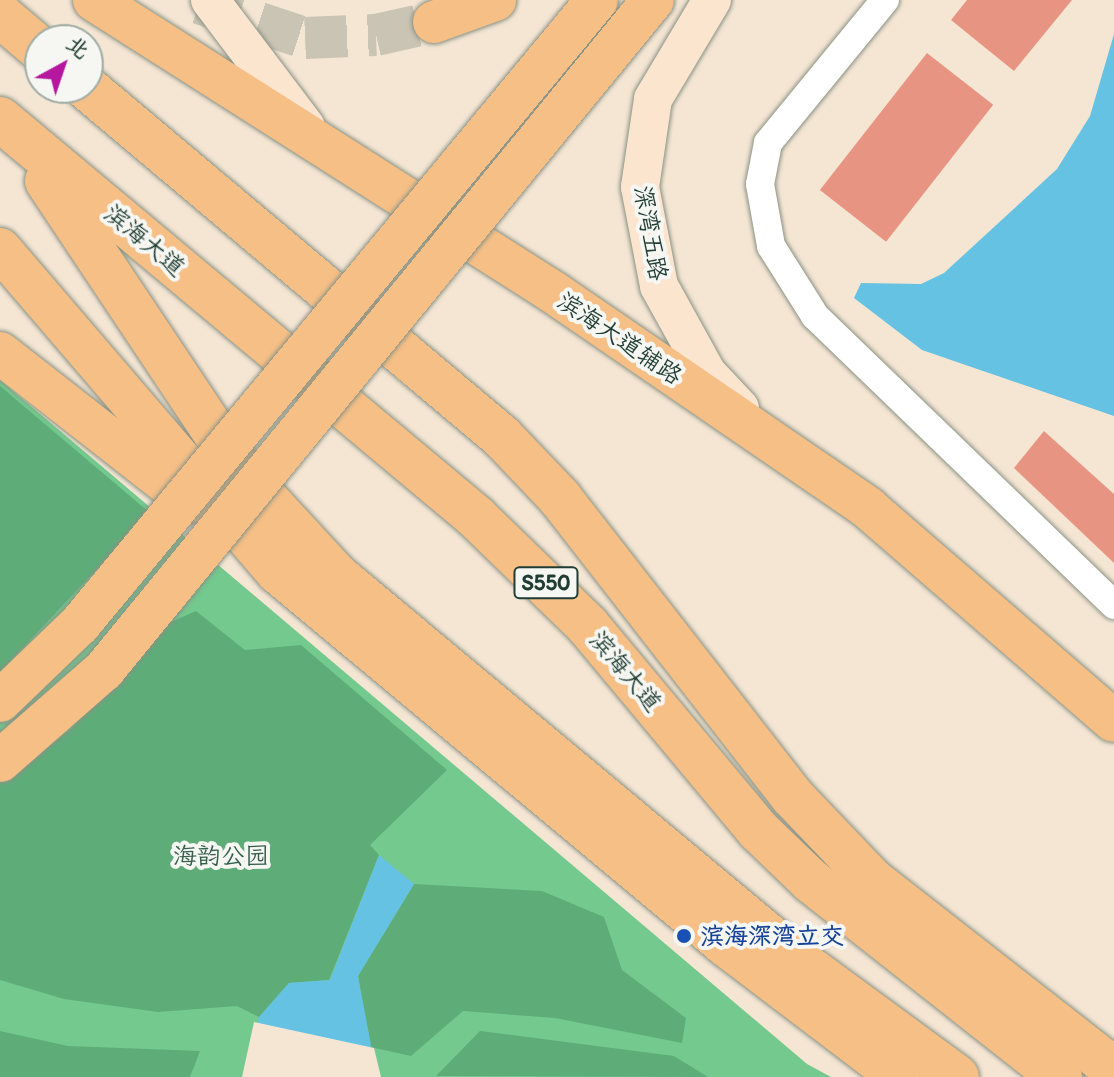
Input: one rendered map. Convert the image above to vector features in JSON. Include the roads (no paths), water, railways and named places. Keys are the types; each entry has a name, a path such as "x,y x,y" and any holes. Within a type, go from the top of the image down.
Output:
{"highway":[{"path":"0,15 24,35"},
{"name":"S550","path":"104,102 502,437 560,498 792,796 873,881 1114,1069"},
{"path":"0,121 85,230 242,473 337,576 795,958 957,1077"},
{"name":"滨海大道","path":"0,121 476,517 588,626 759,831 811,881 1060,1077"}],"main road":[{"name":"滨海大道辅路","path":"94,0 777,443 955,578 1114,721"},
{"path":"434,22 495,0"},
{"path":"0,701 80,624 597,0"},
{"path":"0,761 104,670 653,0"},
{"path":"0,249 278,573"},
{"path":"0,353 278,573 737,955 899,1077"}],"street":[{"path":"210,0 261,73 331,152"},
{"name":"深湾五路","path":"712,0 653,99 640,187 659,286 681,333 707,373 777,443"},
{"path":"885,0 768,143 760,184 771,246 815,316 1114,605"}],"water":[{"path":"1114,34 1114,416 922,350 854,298 861,283 921,284 944,273 1057,169 1090,116"},
{"path":"379,855 414,884 358,976 377,1077 246,1077 259,1017 289,983 330,980"}],"tunnel":[{"path":"199,3 305,38 376,35 434,22"}],"place":[{"name":"滨海深湾立交","path":"684,936"}],"park label":[{"name":"海韵公园","path":"221,856"}]}
